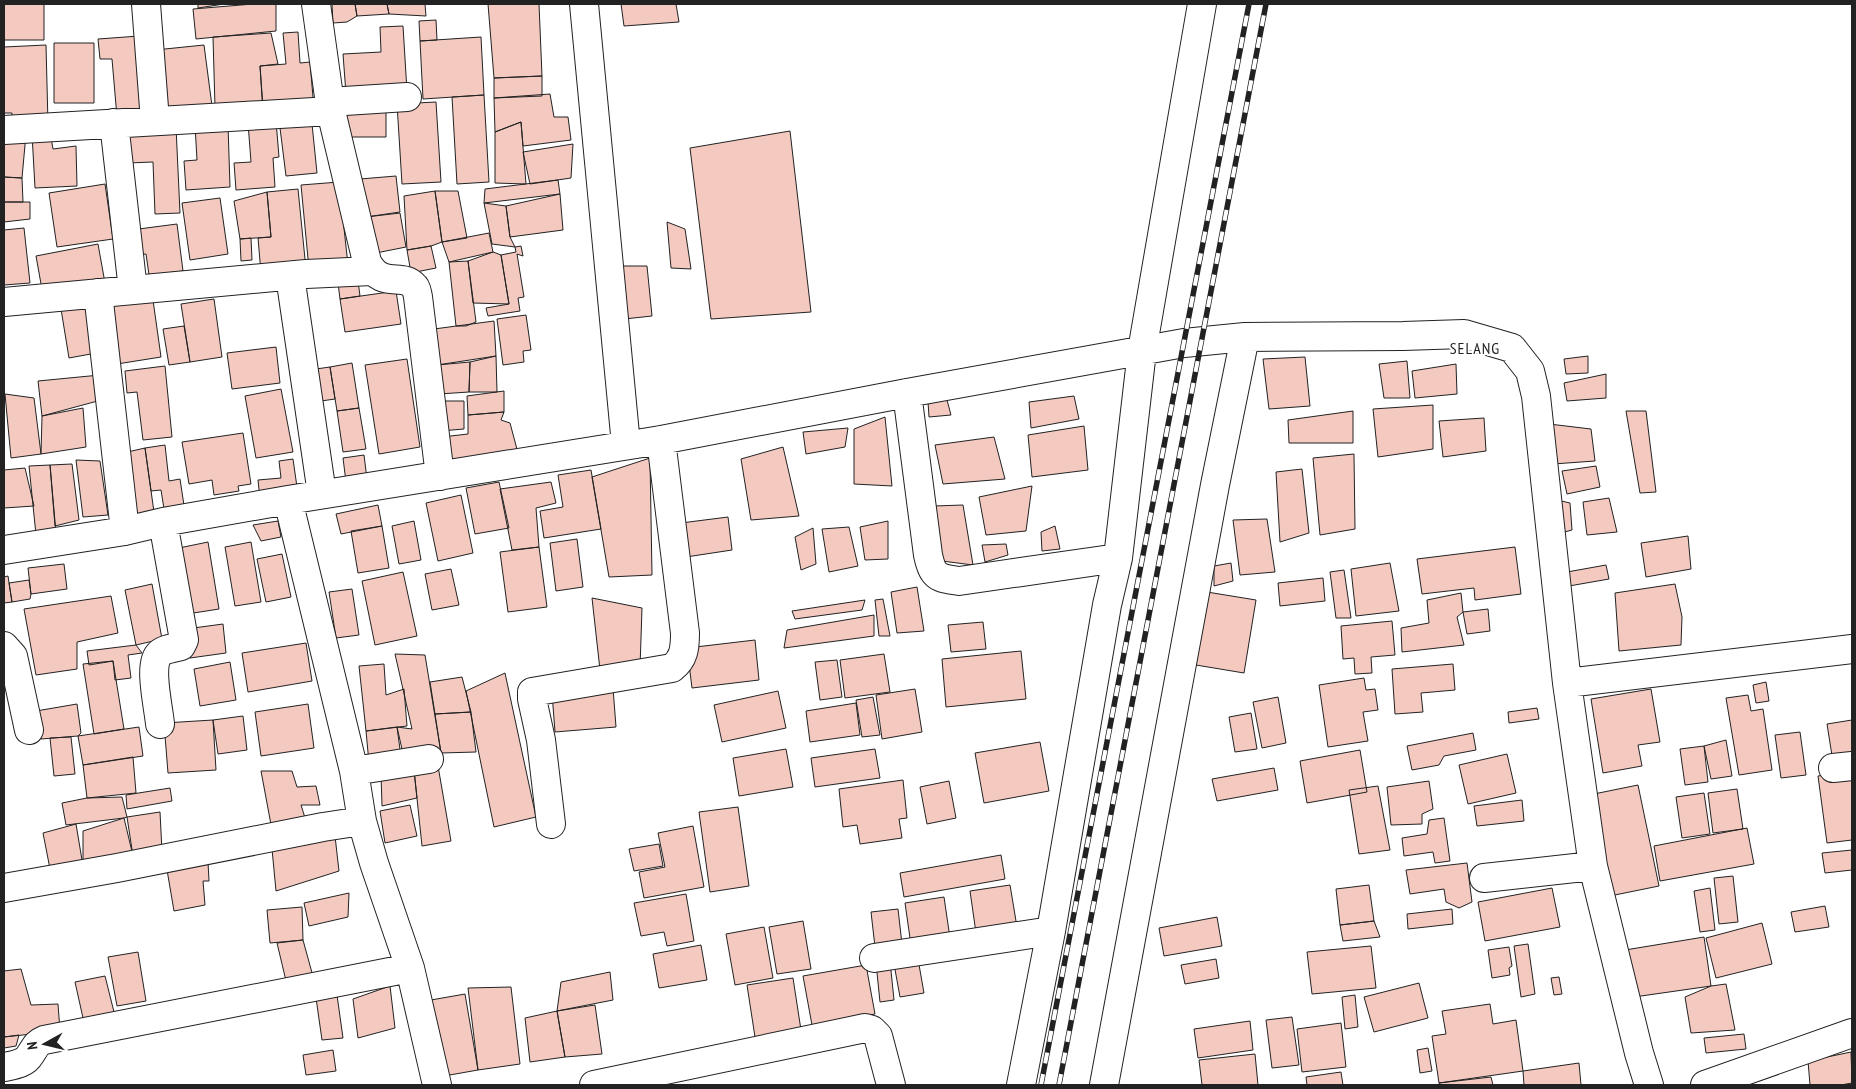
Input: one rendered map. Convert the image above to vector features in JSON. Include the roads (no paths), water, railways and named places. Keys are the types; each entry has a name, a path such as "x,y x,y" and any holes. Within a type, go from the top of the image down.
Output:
{"street":[{"path":"146,4 155,121"},
{"path":"316,4 330,107 367,262 372,271 382,278 409,282 415,286 418,297 440,476"},
{"path":"584,4 626,445"},
{"path":"1021,1085 1051,931 1108,605 1118,558 1142,351 1202,4"},
{"path":"4,130 155,121 330,107 407,97"},
{"path":"114,123 132,290"},
{"path":"4,302 290,276 372,271"},
{"path":"290,276 322,494"},
{"path":"98,293 125,531"},
{"path":"4,550 125,531 163,522 322,494 661,440 1184,343 1245,336 1464,334 1512,348 1530,371 1536,396 1567,683 1593,866 1639,1053 1649,1085"},
{"path":"1104,1085 1215,485 1245,336"},
{"path":"907,393 928,554 931,570 936,576 959,581 1118,558"},
{"path":"551,824 541,740 532,692 672,668 679,662 685,650 685,633 661,440"},
{"path":"288,500 354,771 362,822 410,968 437,1085"},
{"path":"160,724 154,670 156,659 158,654 181,646 184,640 163,522"},
{"path":"4,646 13,656 29,730"},
{"path":"1567,683 1852,649"},
{"path":"354,771 429,759"},
{"path":"4,888 362,822"},
{"path":"1484,878 1593,866"},
{"path":"874,958 1051,931"},
{"path":"4,1067 22,1062 30,1057 35,1046 44,1040 410,968"},
{"path":"594,1085 865,1028 872,1030 878,1036 891,1085"},
{"path":"1705,1085 1852,1033"}],"railway":[{"path":"1041,1085 1249,4"},
{"path":"1059,1085 1266,4"}],"district":[{"name":"SELANG","path":"1475,348"}]}
